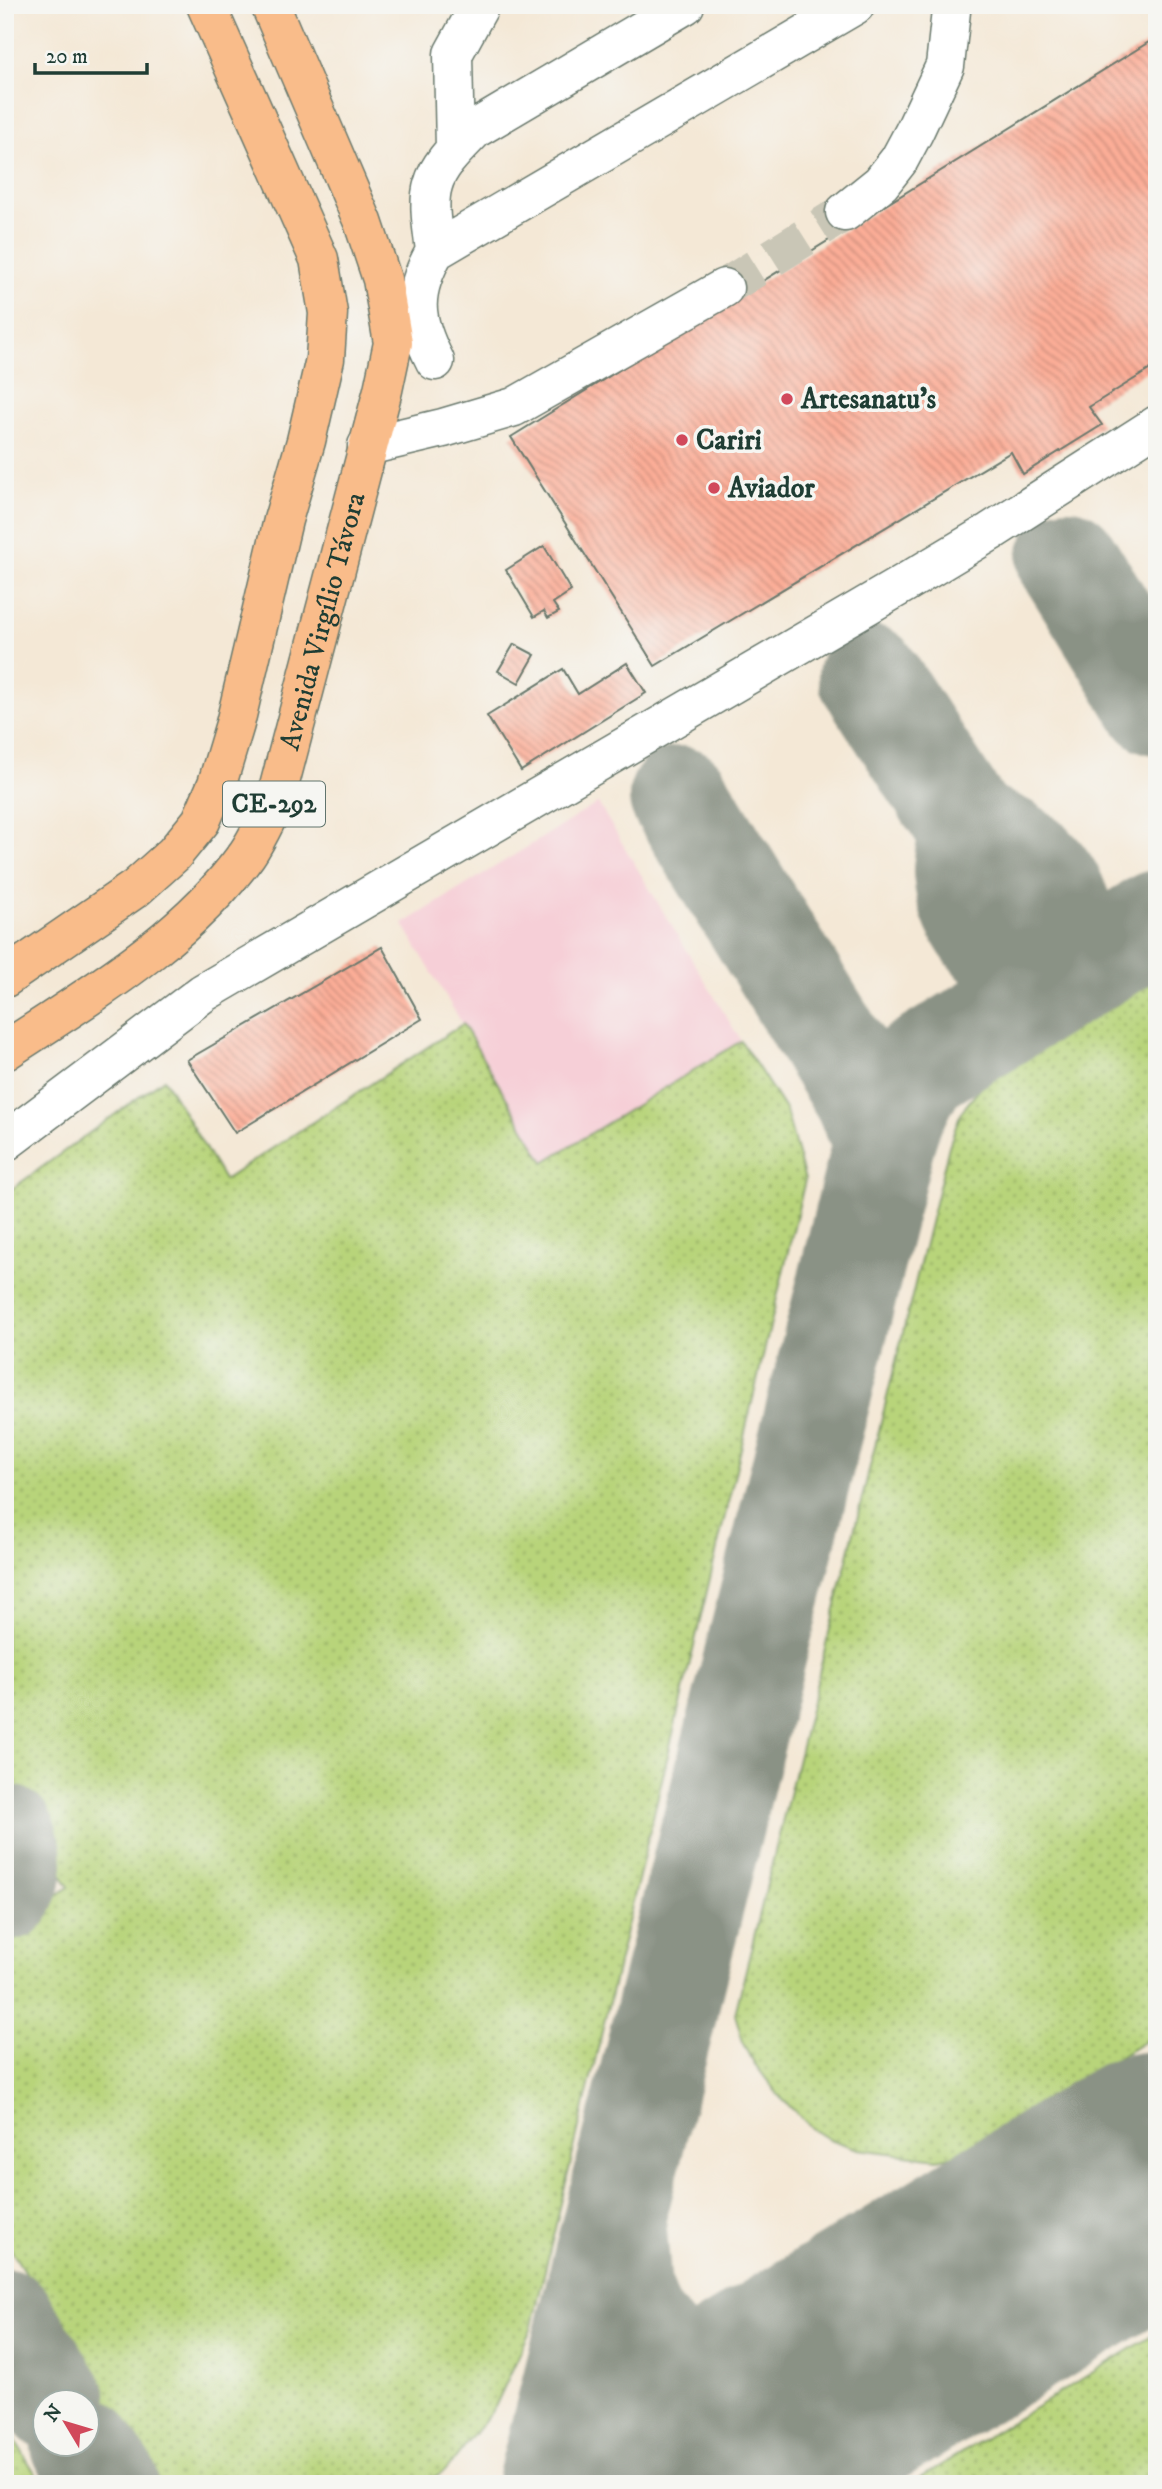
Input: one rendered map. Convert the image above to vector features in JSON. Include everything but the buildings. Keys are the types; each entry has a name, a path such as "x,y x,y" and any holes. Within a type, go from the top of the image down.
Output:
{"main road":[{"name":"Avenida Virgílio Távora","path":"5,978 136,888 174,854 201,821 217,784 235,724 283,520 306,441 325,359 328,313 319,259 206,5"},
{"name":"Avenida Virgílio Távora","path":"5,1051 166,941 212,896 248,852 275,802 367,446 393,343 382,279 363,222 270,5"}],"street":[{"path":"455,149 453,54 480,5"},
{"path":"435,251 431,201 433,185 455,149 475,129 501,111 685,5"},
{"path":"435,360 424,338 417,305 422,275 435,251 855,5"},
{"path":"845,212 881,183 899,160 914,132 945,66 954,7"},
{"path":"367,446 432,431 513,407 724,288"},
{"path":"5,1142 203,993 893,590 990,532 1157,425"}],"shaded area":[{"path":"598,803 741,1041 544,1162 403,924"}],"green space":[{"path":"1157,977 1157,2034 959,2154 938,2159 858,2149 829,2139 814,2130 780,2097 754,2063 743,2042 735,2014 949,1146 961,1112 986,1081"},
{"path":"463,1024 544,1162 741,1041 786,1111 805,1180 531,2329 495,2407 447,2469 423,2484 154,2484 102,2399 102,2388 95,2388 5,2240 5,1930 69,1887 5,1789 5,1194 164,1079 224,1180"},
{"path":"1157,2333 1157,2484 910,2484"},
{"path":"5,2424 42,2484 5,2484"}],"taxiway":[{"path":"1068,560 1157,704"},
{"path":"869,676 968,830 964,872 967,892 983,927 995,942 1025,966 1061,980 1064,927 1051,888 1030,862 1016,852 1001,843 969,832"},
{"path":"680,797 863,1095 884,1141"},
{"path":"548,2484 893,1113 919,1067 1157,921"},
{"path":"5,1835 12,1863 5,1891"},
{"path":"615,2220 621,2288 633,2321 673,2370 719,2398 767,2415"},
{"path":"5,2320 47,2388"},
{"path":"91,2458 108,2484"}],"runway":[{"path":"654,2484 1157,2177"}],"tunnel":[{"path":"724,288 845,212"}],"place":[{"name":"Artesanatu's","path":"787,399"},
{"name":"Cariri","path":"682,440"},
{"name":"Aviador","path":"714,488"}]}
